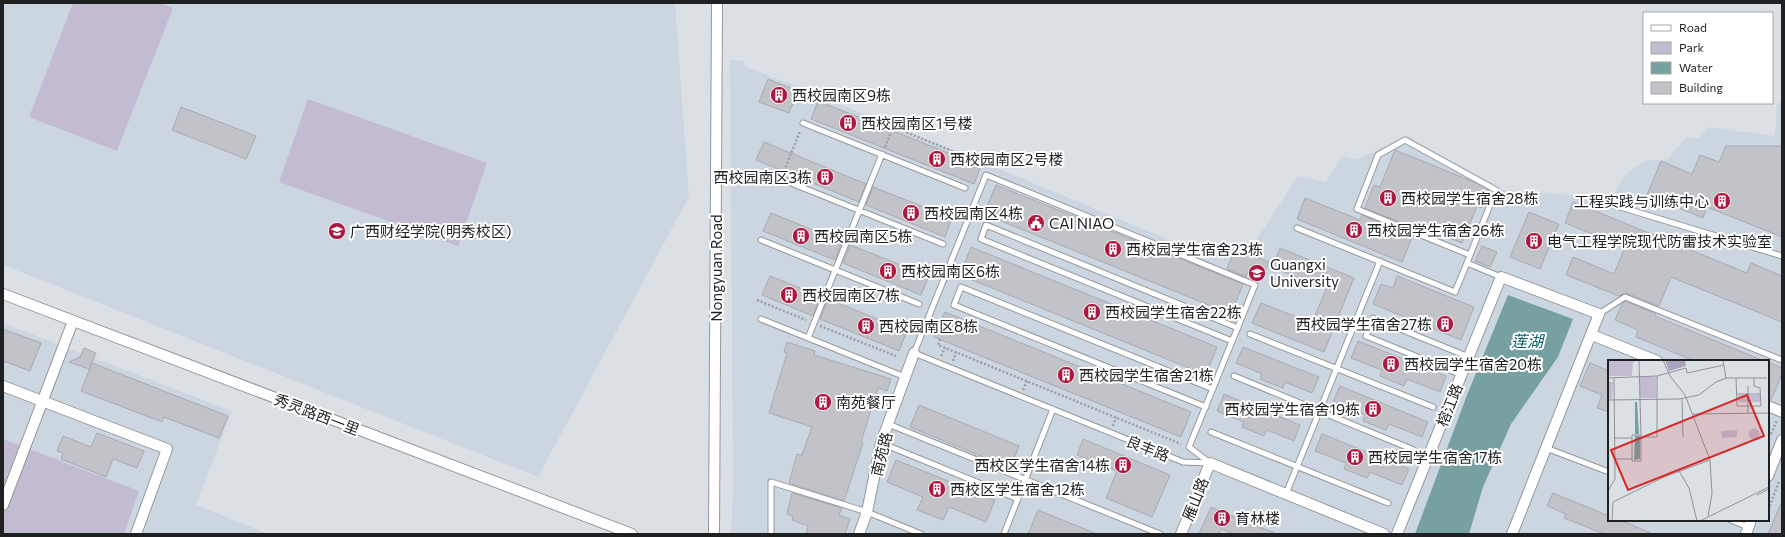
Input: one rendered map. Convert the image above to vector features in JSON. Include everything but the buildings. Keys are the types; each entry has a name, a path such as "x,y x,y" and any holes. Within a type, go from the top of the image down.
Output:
{"street":[{"name":"Nongyuan Road","path":"714,534 717,3"},
{"path":"1501,277 1599,314 1512,534"},
{"name":"榕江路","path":"1397,534 1501,277"},
{"name":"秀灵路西一里","path":"3,294 632,534"},
{"path":"3,505 73,321"},
{"path":"1592,334 1655,360"},
{"name":"南苑路","path":"858,534 867,512 881,443 914,352"},
{"path":"3,386 167,449 136,534"},
{"path":"1769,406 1781,411"},
{"path":"1769,473 1782,440"},
{"name":"良丰路","path":"1210,463 1384,534"},
{"name":"雁山路","path":"1181,534 1210,463"}],"lane":[{"path":"803,123 965,188"},
{"path":"1297,228 1455,292 1467,263 1496,190 1405,140 1378,154 1357,209 1470,255"},
{"path":"808,338 882,154"},
{"path":"914,352 986,175 1255,284 1189,447 1210,463"},
{"path":"781,179 943,244"},
{"path":"1606,203 1782,256"},
{"path":"1232,341 981,239 986,226 1238,328"},
{"path":"761,240 919,304"},
{"path":"1286,494 1380,261"},
{"path":"1467,263 1501,277"},
{"path":"1206,407 954,305 956,299 961,287 1213,389"},
{"path":"1599,314 1625,297 1782,360"},
{"path":"1462,374 1366,336 1373,318 1469,357"},
{"path":"761,319 905,377"},
{"path":"1250,334 1432,407"},
{"name":"良丰路","path":"914,352 1183,462 1210,463"},
{"path":"1234,376 1320,410 1414,450"},
{"path":"1004,534 1053,409"},
{"path":"888,424 1160,534"},
{"path":"1211,432 1388,503"},
{"path":"881,443 1018,499"},
{"path":"1546,448 1608,472"},
{"path":"771,534 771,482 867,512 921,534"},
{"path":"1733,521 1748,527"}],"path":[{"path":"781,179 803,123"},
{"path":"882,154 893,127 977,161"},
{"path":"757,300 896,356"},
{"path":"940,339 938,345 1189,447"},
{"path":"1770,436 1781,411"},
{"path":"1769,507 1779,481"}],"shaded area":[{"name":"广西财经学院(明秀校区)","path":"3,3 675,3 689,197 538,477 3,265"},
{"name":"Guangxi University","path":"730,60 744,61 745,66 983,162 1169,240 1251,248 1298,176 1326,182 1342,156 1357,160 1406,135 1504,190 1611,198 1624,176 1644,161 1668,159 1686,137 1698,139 1708,127 1775,136 1777,104 1782,101 1782,534 731,534 733,486"},
{"path":"3,323 232,411 196,505 268,534 3,534"}],"green space":[{"path":"73,3 160,3 173,8 117,151 29,117"},
{"path":"308,99 487,163 458,246 279,182"},
{"path":"3,439 139,491 124,534 3,533"}],"water":[{"name":"莲湖","path":"1508,295 1573,319 1558,357 1511,424 1483,487 1469,534 1415,534 1467,395"}],"place":[{"name":"西校园南区9栋","path":"779,95"},
{"name":"西校园南区1号楼","path":"848,123"},
{"name":"西校园南区2号楼","path":"937,159"},
{"name":"西校园南区3栋","path":"825,177"},
{"name":"西校园学生宿舍28栋","path":"1388,198"},
{"name":"工程实践与训练中心","path":"1722,201"},
{"name":"西校园南区4栋","path":"911,213"},
{"name":"CAI NIAO","path":"1036,223"},
{"name":"西校园学生宿舍26栋","path":"1354,230"},
{"name":"广西财经学院(明秀校区)","path":"337,231"},
{"name":"西校园南区5栋","path":"801,236"},
{"name":"电气工程学院现代防雷技术实验室","path":"1534,241"},
{"name":"西校园学生宿舍23栋","path":"1113,249"},
{"name":"西校园南区6栋","path":"888,271"},
{"name":"Guangxi University","path":"1257,273"},
{"name":"西校园南区7栋","path":"789,295"},
{"name":"西校园学生宿舍22栋","path":"1092,312"},
{"name":"西校园学生宿舍27栋","path":"1445,324"},
{"name":"西校园南区8栋","path":"866,326"},
{"name":"西校园学生宿舍20栋","path":"1391,364"},
{"name":"西校园学生宿舍21栋","path":"1066,375"},
{"name":"南苑餐厅","path":"823,402"},
{"name":"西校园学生宿舍19栋","path":"1373,409"},
{"name":"西校园学生宿舍17栋","path":"1355,457"},
{"name":"西校区学生宿舍14栋","path":"1123,465"},
{"name":"西校区学生宿舍12栋","path":"937,489"},
{"name":"育林楼","path":"1222,518"}]}
